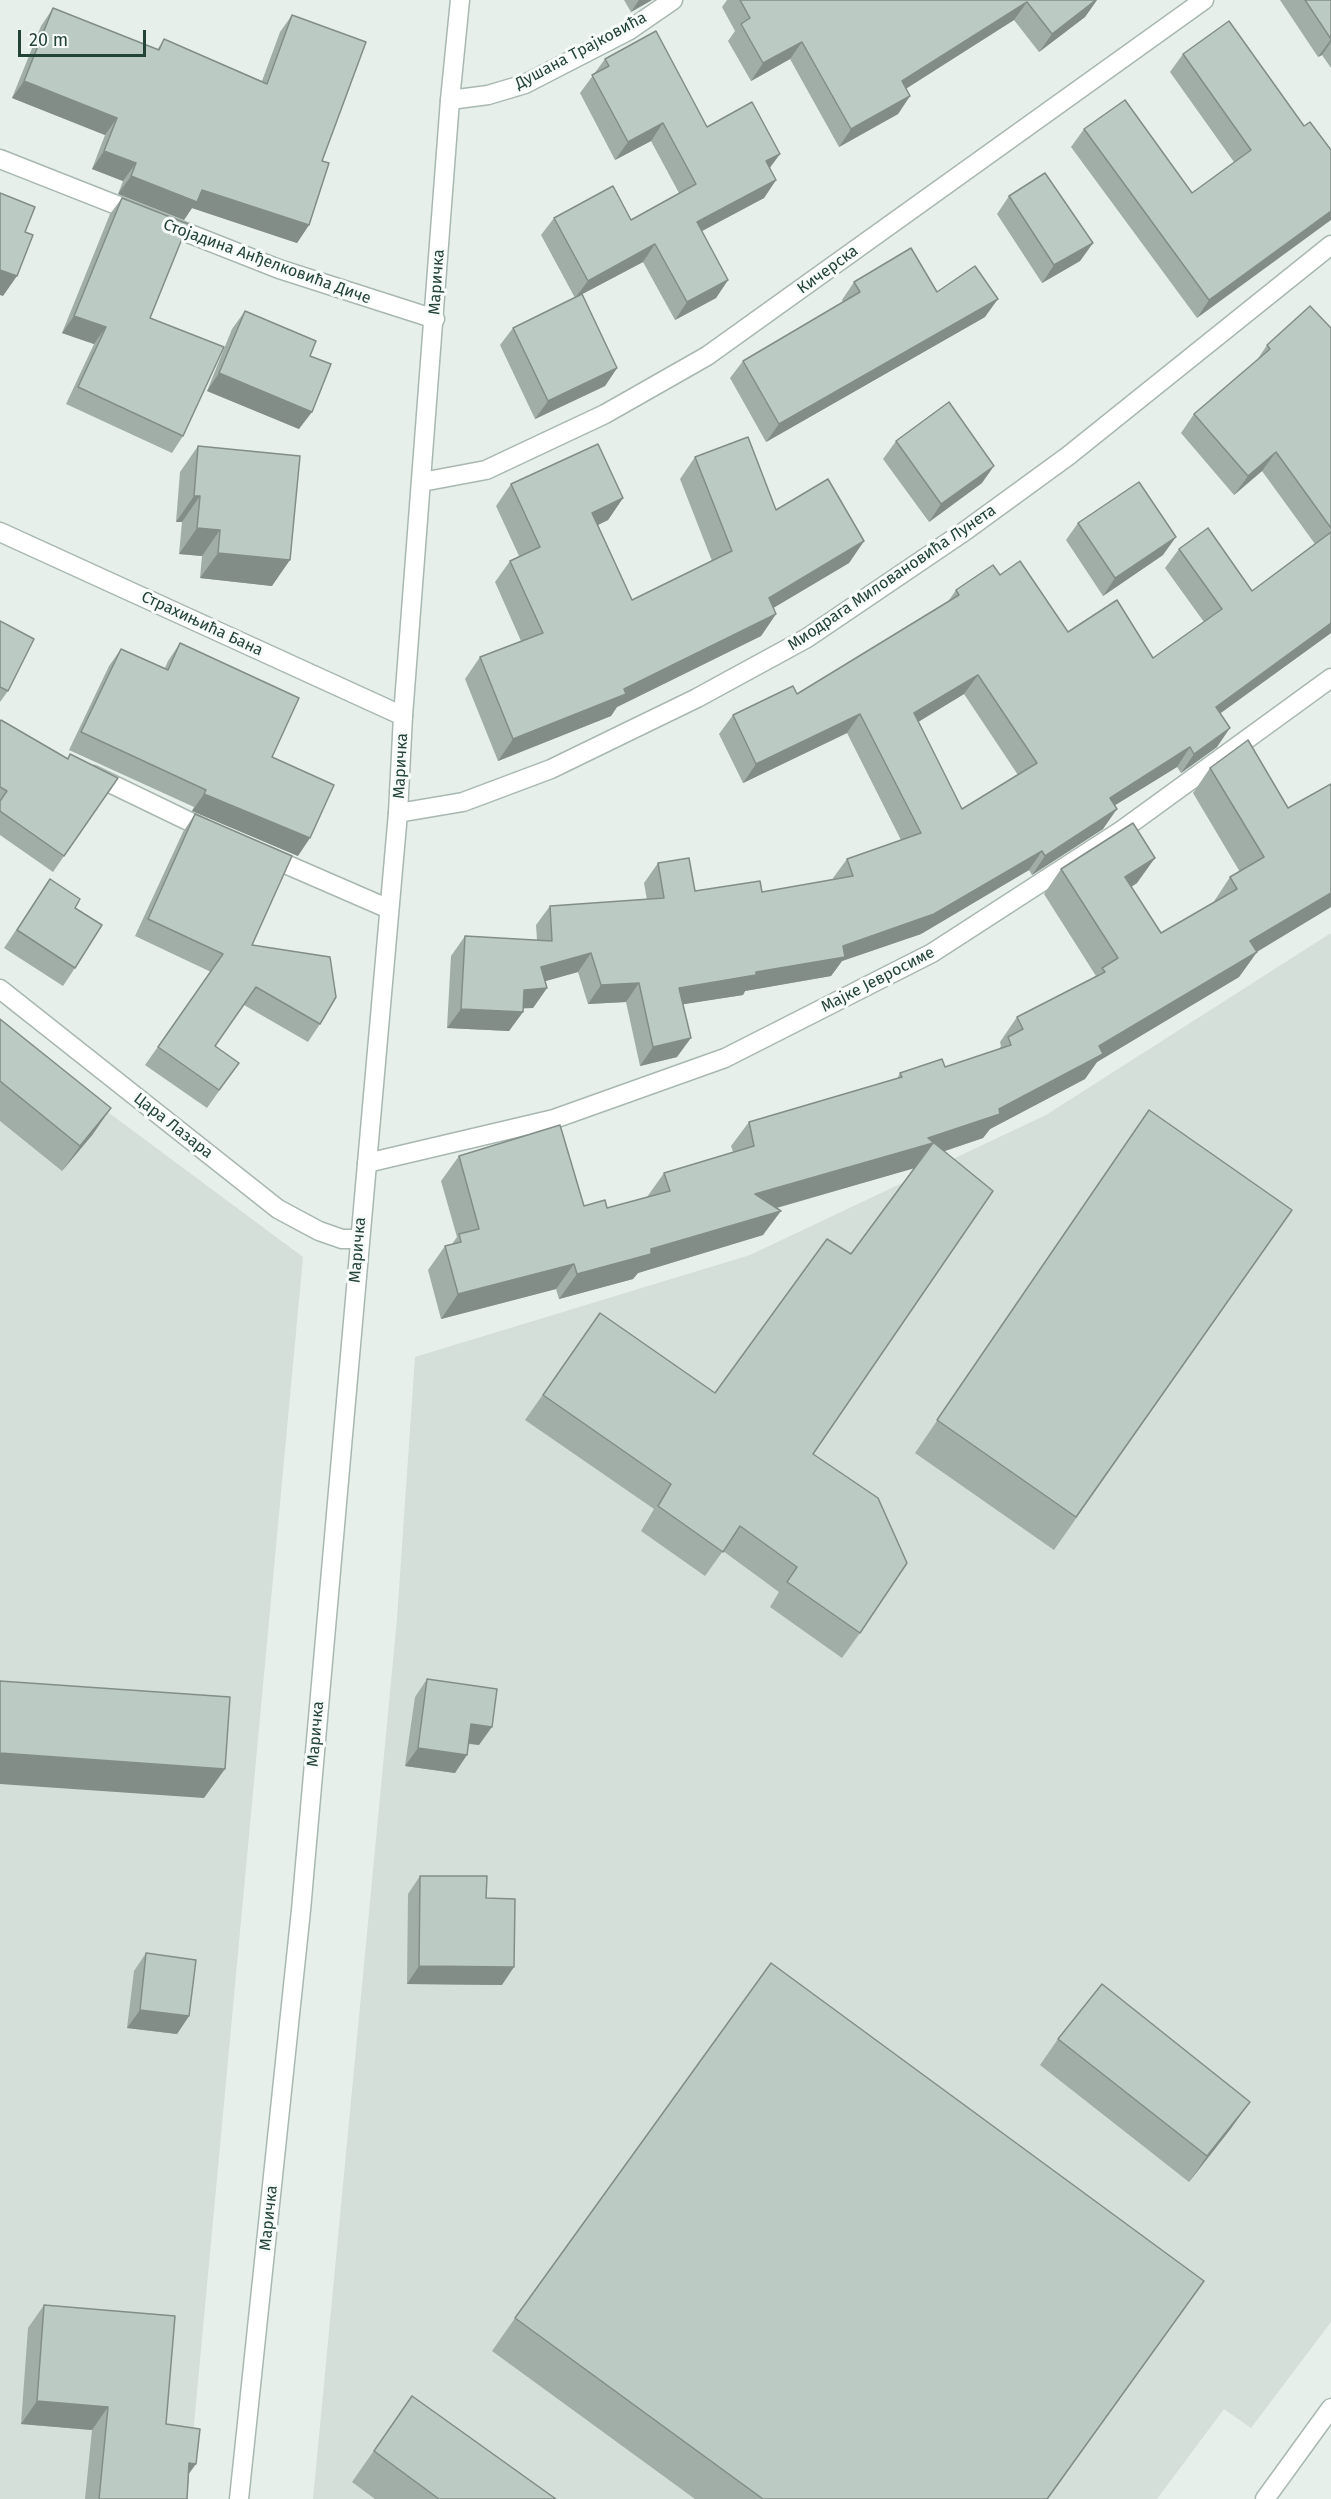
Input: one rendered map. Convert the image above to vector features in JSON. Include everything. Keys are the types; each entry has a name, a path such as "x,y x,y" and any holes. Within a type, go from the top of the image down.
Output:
{"street":[{"name":"Маричка","path":"238,2499 302,1910 398,813 403,716 450,100 460,0"},
{"name":"Душана Трајковића","path":"450,100 488,95 525,84 628,31 673,0"},
{"name":"Кичерска","path":"422,482 486,470 605,414 707,356 1204,0"},
{"name":"Стојадина Анђелковића Диче","path":"0,159 279,269 435,319"},
{"name":"Миодрага Миловановића Лунета","path":"398,813 463,802 551,769 697,698 807,638 965,531 1068,456 1331,245"},
{"name":"Страхињића Бана","path":"0,532 403,716"},
{"name":"Мајке Јевросиме","path":"367,1163 554,1119 725,1058 932,953 1122,830 1331,678"},
{"path":"75,766 223,837"},
{"path":"255,851 389,909"},
{"name":"Цара Лазара","path":"0,989 278,1209 319,1231 342,1239 359,1239"},
{"path":"1264,2499 1331,2408"}],"shaded area":[{"path":"1331,933 1331,2322 1251,2428 1224,2409 1157,2499 313,2499 397,1619 415,1357 750,1255 1046,1115"},
{"path":"0,1032 303,1257 187,2499 0,2499"}],"building":[{"path":"740,0 1096,0 1052,34 1027,2 902,81 910,96 851,129 802,42 763,63 741,24 750,18"},
{"path":"1305,0 1331,0 1331,39"},
{"path":"53,8 159,50 164,39 267,84 292,15 366,42 322,161 329,163 309,225 202,190 197,202 131,176 136,163 104,151 117,118 24,81"},
{"path":"1229,21 1304,126 1310,122 1331,150 1331,211 1209,300 1084,129 1125,100 1192,193 1251,150 1183,54"},
{"path":"656,31 707,127 752,102 780,154 766,161 776,180 697,222 728,280 687,302 655,244 588,281 554,218 613,186 631,220 696,184 663,123 628,142 592,75 609,66 605,59"},
{"path":"1045,173 1093,243 1054,265 1009,196"},
{"path":"0,193 35,207 25,232 33,235 17,276 0,270"},
{"path":"122,198 188,224 150,318 224,347 183,436 78,387 106,327 74,316"},
{"path":"911,248 937,292 975,266 998,299 779,424 743,361 860,292 854,282"},
{"path":"582,294 617,368 548,401 513,328"},
{"path":"1310,306 1331,328 1331,528 1276,452 1248,476 1194,414 1270,349 1267,345"},
{"path":"245,311 316,341 310,356 331,364 312,412 219,373"},
{"path":"949,402 994,466 941,504 896,441"},
{"path":"748,437 776,510 828,479 864,541 769,598 776,614 624,689 626,694 513,739 480,657 543,633 510,561 540,547 511,484 598,444 623,498 592,513 632,600 732,551 695,457"},
{"path":"198,446 300,456 290,560 218,553 220,530 197,528 200,496 194,496"},
{"path":"1139,482 1176,537 1115,578 1078,523"},
{"path":"1208,528 1252,591 1331,532 1331,623 1216,707 1230,728 1194,754 1190,747 1110,798 1117,809 1045,856 1042,851 934,914 843,946 845,957 679,988 691,1038 653,1047 639,983 601,985 591,953 541,967 547,988 524,990 523,1012 461,1009 465,936 552,941 550,906 664,898 658,863 689,858 695,891 760,881 762,892 853,876 847,859 921,833 860,714 756,764 733,715 793,686 797,694 959,595 956,590 993,565 1000,575 1020,561 1068,632 1117,600 1153,658 1222,609 1179,549","holes":["978,675 1037,763 962,809 914,713"]},
{"path":"0,621 34,639 8,691 0,687"},
{"path":"180,643 299,698 272,757 334,785 310,838 204,794 206,790 81,732 121,649 168,670"},
{"path":"1,720 68,759 70,754 118,778 64,856 0,811 0,801 7,791 0,787"},
{"path":"1248,740 1288,808 1331,784 1331,893 1250,941 1257,952 1099,1046 1103,1054 999,1109 1000,1114 928,1138 993,1191 813,1454 878,1498 907,1563 860,1633 787,1582 797,1567 740,1526 723,1552 658,1506 671,1484 543,1395 600,1313 715,1393 827,1239 851,1254 933,1143 755,1194 781,1211 651,1249 651,1254 577,1274 574,1264 458,1294 445,1246 461,1242 459,1234 479,1229 459,1156 560,1125 584,1206 605,1200 607,1208 670,1191 664,1173 754,1146 749,1122 902,1077 900,1073 942,1059 945,1067 1011,1045 1008,1037 1023,1029 1017,1017 1105,972 1102,968 1118,958 1061,869 1133,823 1155,858 1125,877 1161,933 1237,889 1230,877 1264,857 1210,768"},
{"path":"195,814 292,856 252,945 330,957 336,997 320,1024 256,987 215,1046 239,1063 219,1090 158,1047 223,954 148,919"},
{"path":"50,879 80,899 75,908 102,925 75,968 17,930"},
{"path":"0,1019 111,1108 80,1146 0,1081"},
{"path":"1149,1110 1292,1210 1076,1517 937,1420"},
{"path":"427,1679 497,1689 492,1727 471,1724 467,1755 418,1748"},
{"path":"0,1681 230,1697 225,1769 0,1753"},
{"path":"420,1876 487,1876 486,1898 515,1899 514,1967 419,1966"},
{"path":"146,1953 196,1960 189,2016 140,2010"},
{"path":"771,1963 1204,2281 1047,2499 763,2499 515,2318"},
{"path":"1102,1984 1250,2102 1207,2156 1058,2039"},
{"path":"44,2305 175,2316 166,2424 200,2429 196,2464 189,2463 187,2499 99,2499 108,2407 37,2401"},
{"path":"412,2396 556,2499 439,2499 374,2451"}]}
